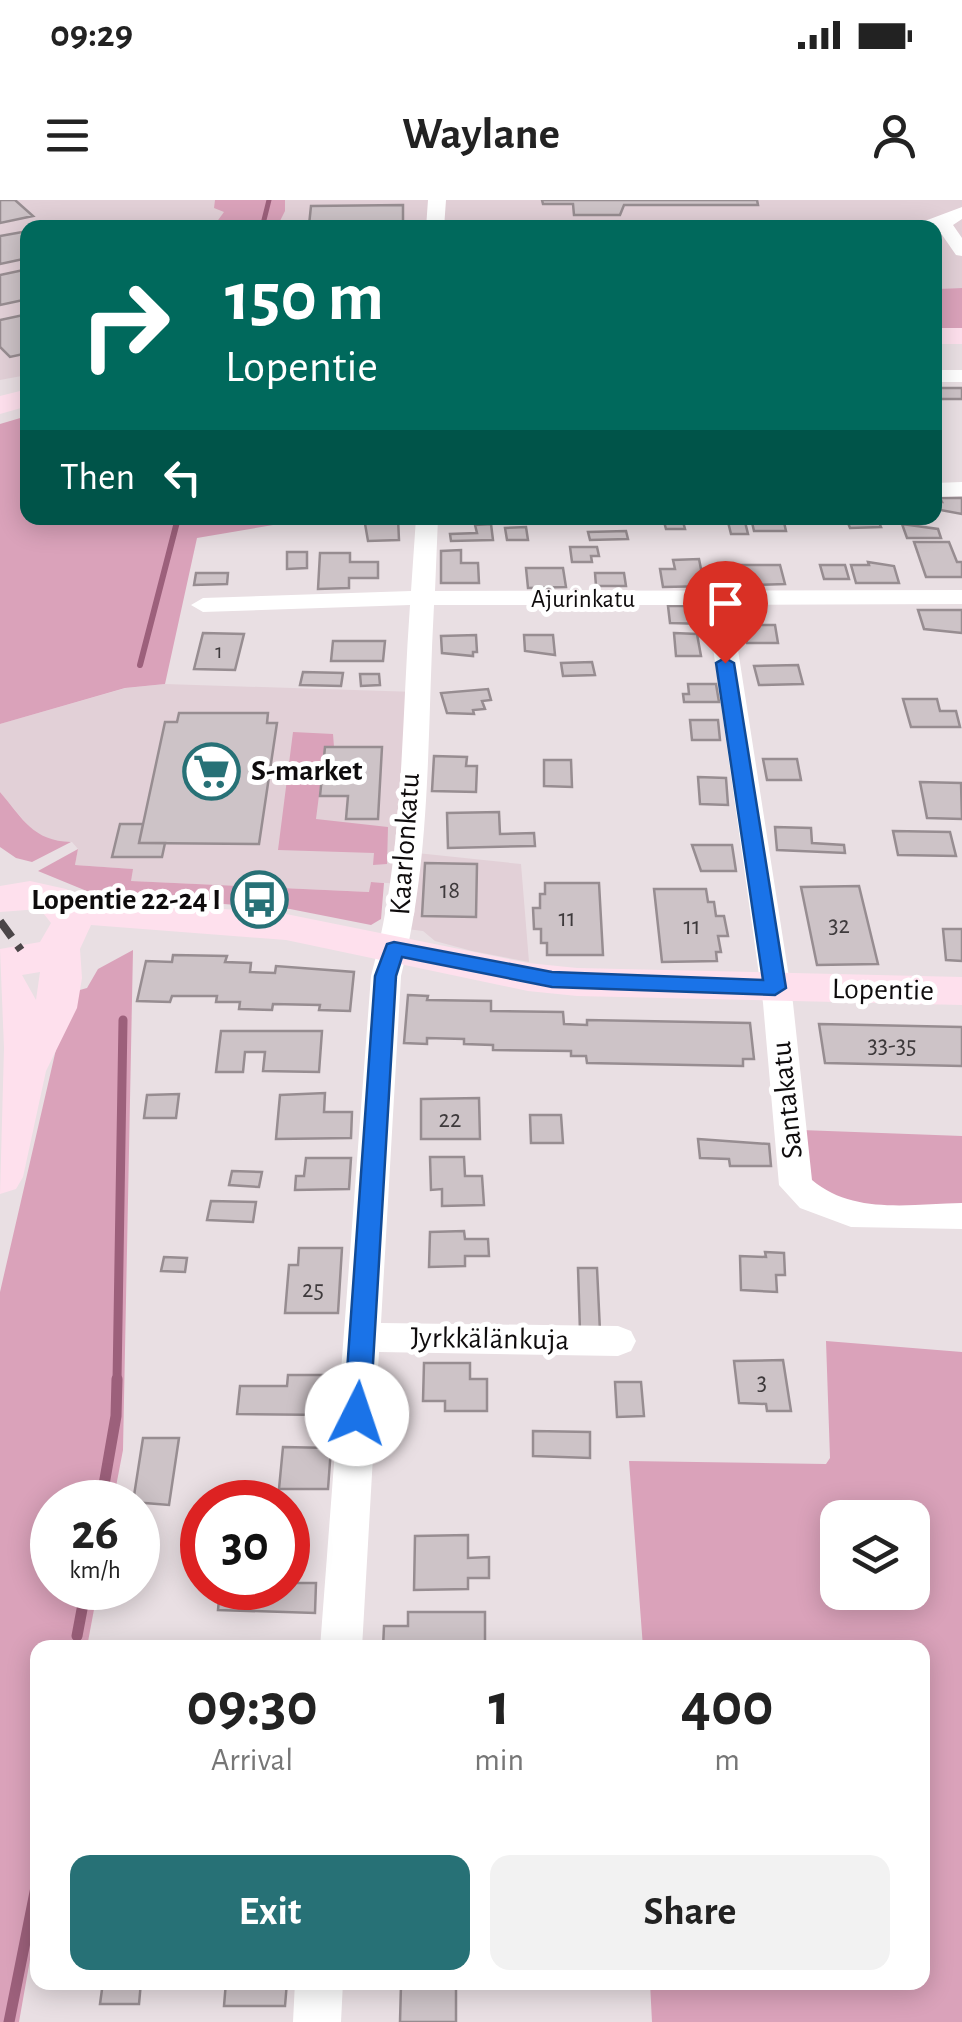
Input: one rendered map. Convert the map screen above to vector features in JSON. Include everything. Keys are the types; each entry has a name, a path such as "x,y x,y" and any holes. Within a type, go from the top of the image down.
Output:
{"street":[{"path":"962,212 943,223 962,251"},
{"name":"Kaarlonkatu","path":"343,1640 386,976 394,949 407,852 426,525"},
{"name":"Ajurinkatu","path":"203,605 420,598 962,597"},
{"name":"Santakatu","path":"718,599 775,988 796,1186 810,1201 830,1211 962,1216"},
{"path":"0,870 44,918 63,968 47,1034 26,1068"},
{"name":"Lopentie","path":"0,964 27,962 44,918 108,934 210,922 286,927 528,977 578,982 962,991"},
{"path":"0,974 20,1002 26,1068 2,1160"},
{"name":"Jyrkkälänkuja","path":"362,1337 618,1341"},
{"path":"317,2022 319,1990"}],"shaded area":[{"path":"0,200 962,200 962,288 942,289 942,220 20,220 20,376 0,380"},
{"path":"215,200 285,200 280,220 218,220 224,212 214,208"},
{"path":"962,288 962,331 942,331 942,289"},
{"path":"20,418 20,525 273,525 197,538 165,684 125,688 0,724 0,424"},
{"path":"165,684 416,692 407,852 521,864 529,962 472,951 435,941 423,931 399,928 403,884 371,882 370,892 130,881 132,869 75,865 78,849 72,842 48,842 29,827 0,792 0,724 126,688"},
{"path":"293,732 333,734 334,747 325,748 316,819 388,827 387,864 373,865 374,853 278,850"},
{"path":"0,792 38,833 71,842 32,862 16,858 0,847"},
{"path":"78,849 75,865 133,869 131,881 369,892 371,882 384,883 381,919 371,925 290,909 94,894 38,871"},
{"path":"133,950 123,1450 117,1480 30,1480 30,1610 94,1610 88,1640 30,1640 30,1960 19,2022 0,2022 0,1292 69,993 87,988 98,969"},
{"path":"801,1130 962,1136 962,1208 856,1208 812,1188"},
{"path":"826,1341 962,1352 962,2022 652,2022 650,1990 930,1990 930,1640 642,1640 629,1461 826,1464 830,1458"}],"building":[{"path":"0,200 15,200 33,216 0,223"},
{"path":"542,200 757,200 758,205 624,205 620,215 574,215 573,204 543,204"},
{"path":"403,205 403,220 310,220 311,206"},
{"path":"20,232 20,260 0,264 0,236"},
{"path":"20,271 20,301 0,305 0,275"},
{"path":"20,316 20,355 10,357 0,347 0,320"},
{"path":"942,388 962,388 962,399 942,399"},
{"path":"942,498 962,498 962,514 942,510"},
{"path":"365,525 398,525 399,540 368,541"},
{"path":"475,525 491,525 493,540 451,541 450,534 477,533"},
{"path":"665,525 684,525 685,529 666,529"},
{"path":"729,525 746,525 748,534 731,534"},
{"path":"753,525 785,525 786,531 754,531"},
{"path":"849,525 881,527 850,528"},
{"path":"902,525 938,529 941,538 907,538"},
{"path":"526,527 528,540 507,540 505,528"},
{"path":"626,531 628,539 590,540 588,532"},
{"path":"914,542 949,542 957,562 962,562 962,577 926,577"},
{"path":"570,547 597,547 599,556 591,556 592,562 572,562"},
{"path":"461,550 461,563 478,563 479,583 441,583 441,551"},
{"path":"287,552 307,552 307,568 287,569"},
{"path":"320,553 350,553 350,562 378,562 378,578 349,578 349,588 318,589"},
{"path":"699,559 701,569 708,569 712,586 663,587 660,569 675,569 673,560"},
{"path":"868,562 894,566 899,583 856,583 851,565 869,565"},
{"path":"726,565 780,565 785,584 730,586"},
{"path":"820,565 845,565 849,579 824,579"},
{"path":"526,568 563,568 566,587 528,588"},
{"path":"196,573 228,573 227,584 194,585"},
{"path":"595,573 624,573 626,586 596,586"},
{"path":"668,606 704,606 706,624 670,623"},
{"path":"918,610 962,610 962,633 924,629"},
{"path":"744,625 775,625 778,643 747,643"},
{"path":"203,633 244,634 235,670 194,669"},
{"path":"674,633 697,634 701,656 676,656"},
{"path":"476,635 477,652 473,656 442,653 441,636"},
{"path":"524,635 553,635 555,655 525,651"},
{"path":"333,641 385,641 383,661 331,661"},
{"path":"592,662 595,675 563,676 561,663"},
{"path":"798,665 803,684 759,685 754,666"},
{"path":"303,672 343,673 341,686 300,685"},
{"path":"360,674 379,674 380,685 361,686"},
{"path":"688,684 716,684 719,702 684,702 683,694 689,694"},
{"path":"488,689 491,700 482,701 485,709 473,710 474,714 447,713 441,693"},
{"path":"903,699 937,699 940,711 956,711 960,727 911,727"},
{"name":"S-market","path":"179,713 268,713 267,723 277,723 259,844 139,843 165,722 177,722"},
{"path":"690,720 718,720 720,740 692,740"},
{"path":"325,747 382,747 378,819 346,819 348,796 320,796"},
{"path":"434,756 467,757 466,766 477,766 476,792 432,791"},
{"path":"763,759 797,759 801,780 767,780"},
{"path":"544,760 571,760 572,787 544,786"},
{"path":"698,777 726,778 728,805 700,804"},
{"path":"920,782 961,783 962,819 927,818"},
{"path":"499,812 500,834 534,833 535,846 448,848 447,813"},
{"path":"120,824 143,824 139,843 165,843 162,857 112,857"},
{"path":"775,827 811,828 812,843 844,845 845,853 777,850"},
{"path":"893,831 950,832 956,856 898,855"},
{"path":"692,845 732,845 736,871 701,871"},
{"path":"425,863 477,864 476,917 422,916"},
{"path":"545,883 599,883 603,955 547,955 547,943 541,943 541,929 534,929 533,908 540,908"},
{"path":"859,886 878,964 817,965 801,887"},
{"path":"654,889 706,889 716,916 724,916 728,936 718,936 721,952 716,952 717,961 662,962"},
{"path":"943,929 962,929 962,961 946,960"},
{"path":"173,955 227,956 225,962 251,963 250,972 275,973 276,966 354,972 350,1011 319,1010 320,1005 273,1004 272,1010 239,1009 240,1002 216,1002 217,996 172,996 170,1002 137,1001 146,961 172,962"},
{"path":"408,995 428,996 427,1000 491,1001 491,1011 563,1012 564,1024 587,1025 587,1020 750,1023 754,1059 743,1059 743,1066 587,1063 586,1056 571,1056 571,1051 493,1050 493,1045 464,1044 464,1039 427,1038 427,1044 404,1043"},
{"path":"819,1024 962,1027 962,1066 825,1063"},
{"path":"221,1031 322,1031 319,1072 263,1071 265,1052 245,1052 243,1072 216,1072"},
{"path":"325,1093 324,1112 352,1112 351,1138 276,1139 280,1095"},
{"path":"179,1094 176,1118 144,1118 147,1095"},
{"path":"479,1098 480,1139 421,1139 421,1099"},
{"path":"530,1115 561,1115 563,1143 531,1143"},
{"path":"698,1139 769,1144 771,1166 730,1166 729,1159 700,1158"},
{"path":"430,1157 464,1157 465,1176 482,1176 484,1205 442,1206 442,1189 431,1190"},
{"path":"306,1158 351,1158 349,1189 295,1190 296,1176 304,1176"},
{"path":"232,1171 262,1172 259,1187 229,1185"},
{"path":"211,1201 256,1202 253,1222 207,1220"},
{"path":"464,1231 465,1239 488,1239 489,1256 465,1256 465,1266 429,1267 430,1232"},
{"path":"299,1248 342,1248 338,1313 285,1313 289,1265 298,1265"},
{"path":"765,1252 784,1253 785,1275 776,1275 777,1292 741,1290 740,1256 766,1257"},
{"path":"164,1257 187,1258 185,1272 161,1271"},
{"path":"578,1268 597,1268 600,1331 580,1331"},
{"path":"783,1360 791,1411 767,1411 766,1404 739,1403 734,1361"},
{"path":"424,1363 470,1363 470,1379 487,1379 487,1411 445,1411 445,1401 423,1401"},
{"path":"288,1375 332,1375 329,1415 237,1414 240,1386 287,1386"},
{"path":"615,1382 641,1382 644,1416 617,1417"},
{"path":"533,1431 590,1432 590,1458 533,1456"},
{"path":"143,1438 179,1438 169,1505 160,1504 160,1480 136,1480"},
{"path":"283,1447 331,1448 328,1489 310,1489 310,1480 280,1480"},
{"path":"468,1535 468,1558 489,1557 489,1578 468,1578 468,1589 414,1590 415,1536"},
{"path":"310,1583 316,1583 315,1613 218,1610 310,1610"},
{"path":"408,1612 485,1612 485,1640 383,1640 384,1626 408,1626"},
{"path":"102,1990 140,1990 139,2004 100,2004"},
{"path":"225,1990 286,1990 285,2006 224,2006"},
{"path":"401,1990 456,1990 456,2022 400,2022"}],"waterway":[{"path":"264,220 269,200"},
{"path":"140,665 176,525"},
{"path":"117,1381 123,1020"},
{"path":"105,1480 116,1416 117,1379"},
{"path":"77,1636 82,1610"},
{"path":"9,2022 30,1917"}],"railway":[{"path":"0,921 21,950"}],"place":[{"name":"S-market","path":"212,771"},
{"name":"Lopentie 22-24 I","path":"260,900"}],"route":[{"path":"357,1414 386,976 394,949 552,980 775,988 725,663"}]}
